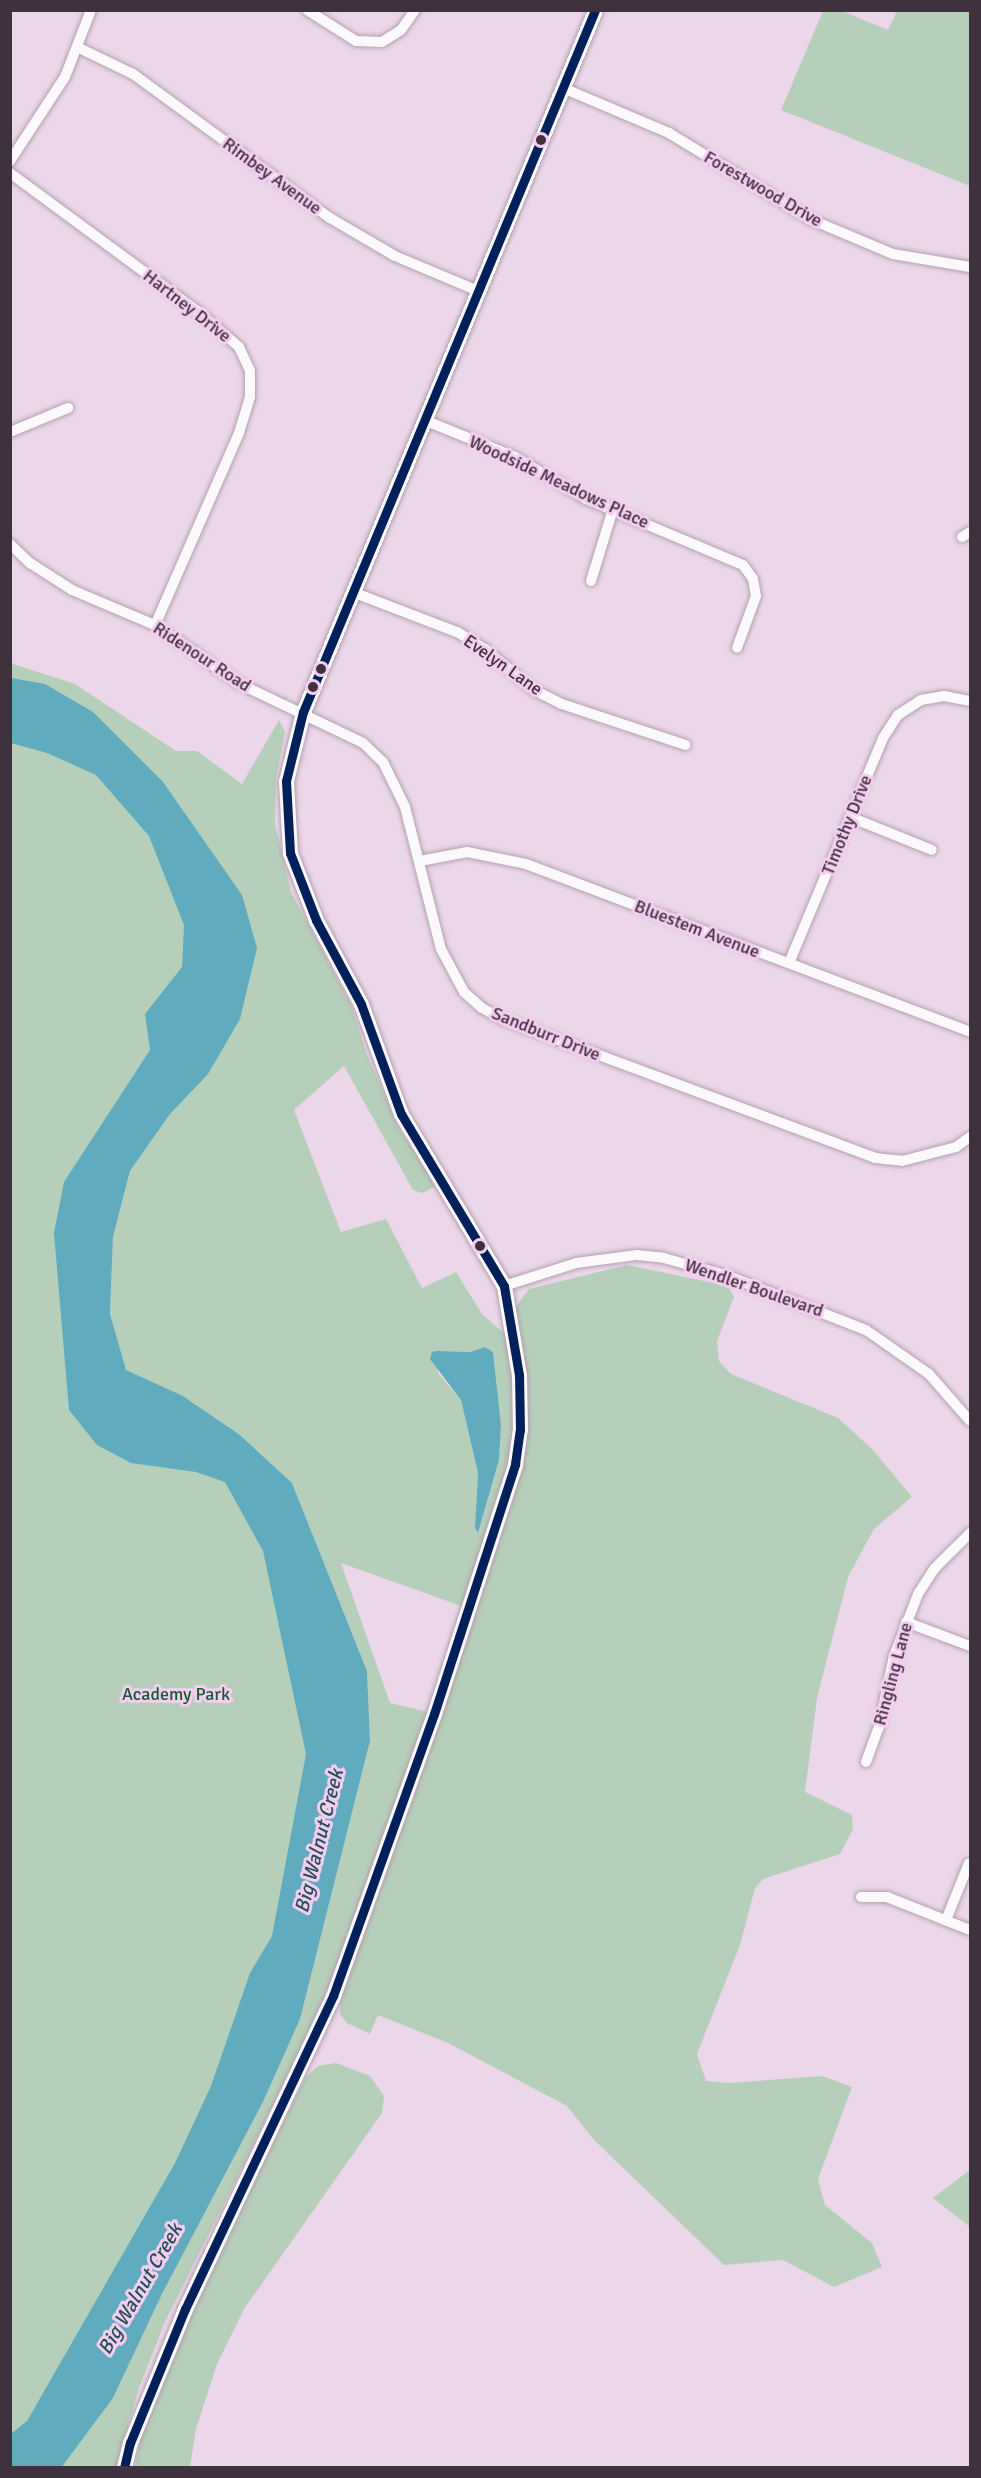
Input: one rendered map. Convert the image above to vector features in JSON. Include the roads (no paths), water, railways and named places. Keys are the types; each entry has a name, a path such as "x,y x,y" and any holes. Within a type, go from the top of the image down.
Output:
{"main road":[{"path":"124,2468 129,2443 184,2309 333,1996 501,1514 515,1464 521,1404 504,1286 401,1114 361,1004 299,880 290,853 286,803 291,753 303,712 355,593 476,290 596,10"}],"street":[{"path":"10,161 65,77 91,10"},
{"path":"307,10 356,41 382,42 401,30 415,10"},
{"name":"Rimbey Avenue","path":"77,47 133,74 330,219 395,256 476,290"},
{"name":"Forestwood Drive","path":"563,88 669,133 812,220 893,254 970,267"},
{"name":"Hartney Drive","path":"10,173 201,314 239,347 250,371 250,397 239,433 154,625"},
{"path":"10,432 68,408"},
{"name":"Woodside Meadows Place","path":"424,420 515,457 613,509 743,565 753,579 756,596 737,648"},
{"path":"591,582 613,509"},
{"name":"Ridenour Road","path":"10,544 30,563 72,590 154,625 240,684 303,712"},
{"name":"Evelyn Lane","path":"355,593 459,633 485,649 534,690 562,704 685,745"},
{"name":"Timothy Drive","path":"789,963 883,738 897,715 921,700 944,696 970,701"},
{"name":"Sandburr Drive","path":"303,712 363,742 384,762 398,787 420,861 441,949 465,992 502,1019 875,1158 902,1161 956,1147 970,1137"},
{"path":"850,817 932,850"},
{"name":"Bluestem Avenue","path":"420,861 467,852 526,864 970,1032"},
{"name":"Wendler Boulevard","path":"504,1286 576,1263 637,1255 664,1258 728,1276 866,1330 929,1374 970,1420"},
{"name":"Ringling Lane","path":"866,1762 879,1727 894,1656 906,1622 934,1569 970,1533"},
{"path":"906,1622 970,1646"},
{"path":"946,1920 969,1863"},
{"path":"861,1897 887,1897 970,1930"}],"water":[{"name":"Big Walnut Creek","path":"11,678 45,684 93,712 163,782 242,895 257,948 240,1019 208,1074 170,1114 130,1171 113,1237 110,1314 126,1370 183,1396 240,1435 292,1483 367,1671 370,1741 300,2019 263,2102 162,2294 113,2398 61,2468 11,2467 11,2434 27,2421 175,2163 211,2086 250,1973 272,1936 306,1754 263,1551 225,1482 196,1472 131,1463 97,1445 69,1410 54,1233 64,1182 150,1050 145,1014 182,967 184,925 149,836 96,775 47,753 11,743"},
{"path":"485,1347 493,1352 501,1425 499,1460 478,1533 475,1528 478,1473 461,1400 430,1359 432,1352 470,1352"}],"park label":[{"name":"Academy Park","path":"176,1694"}]}
